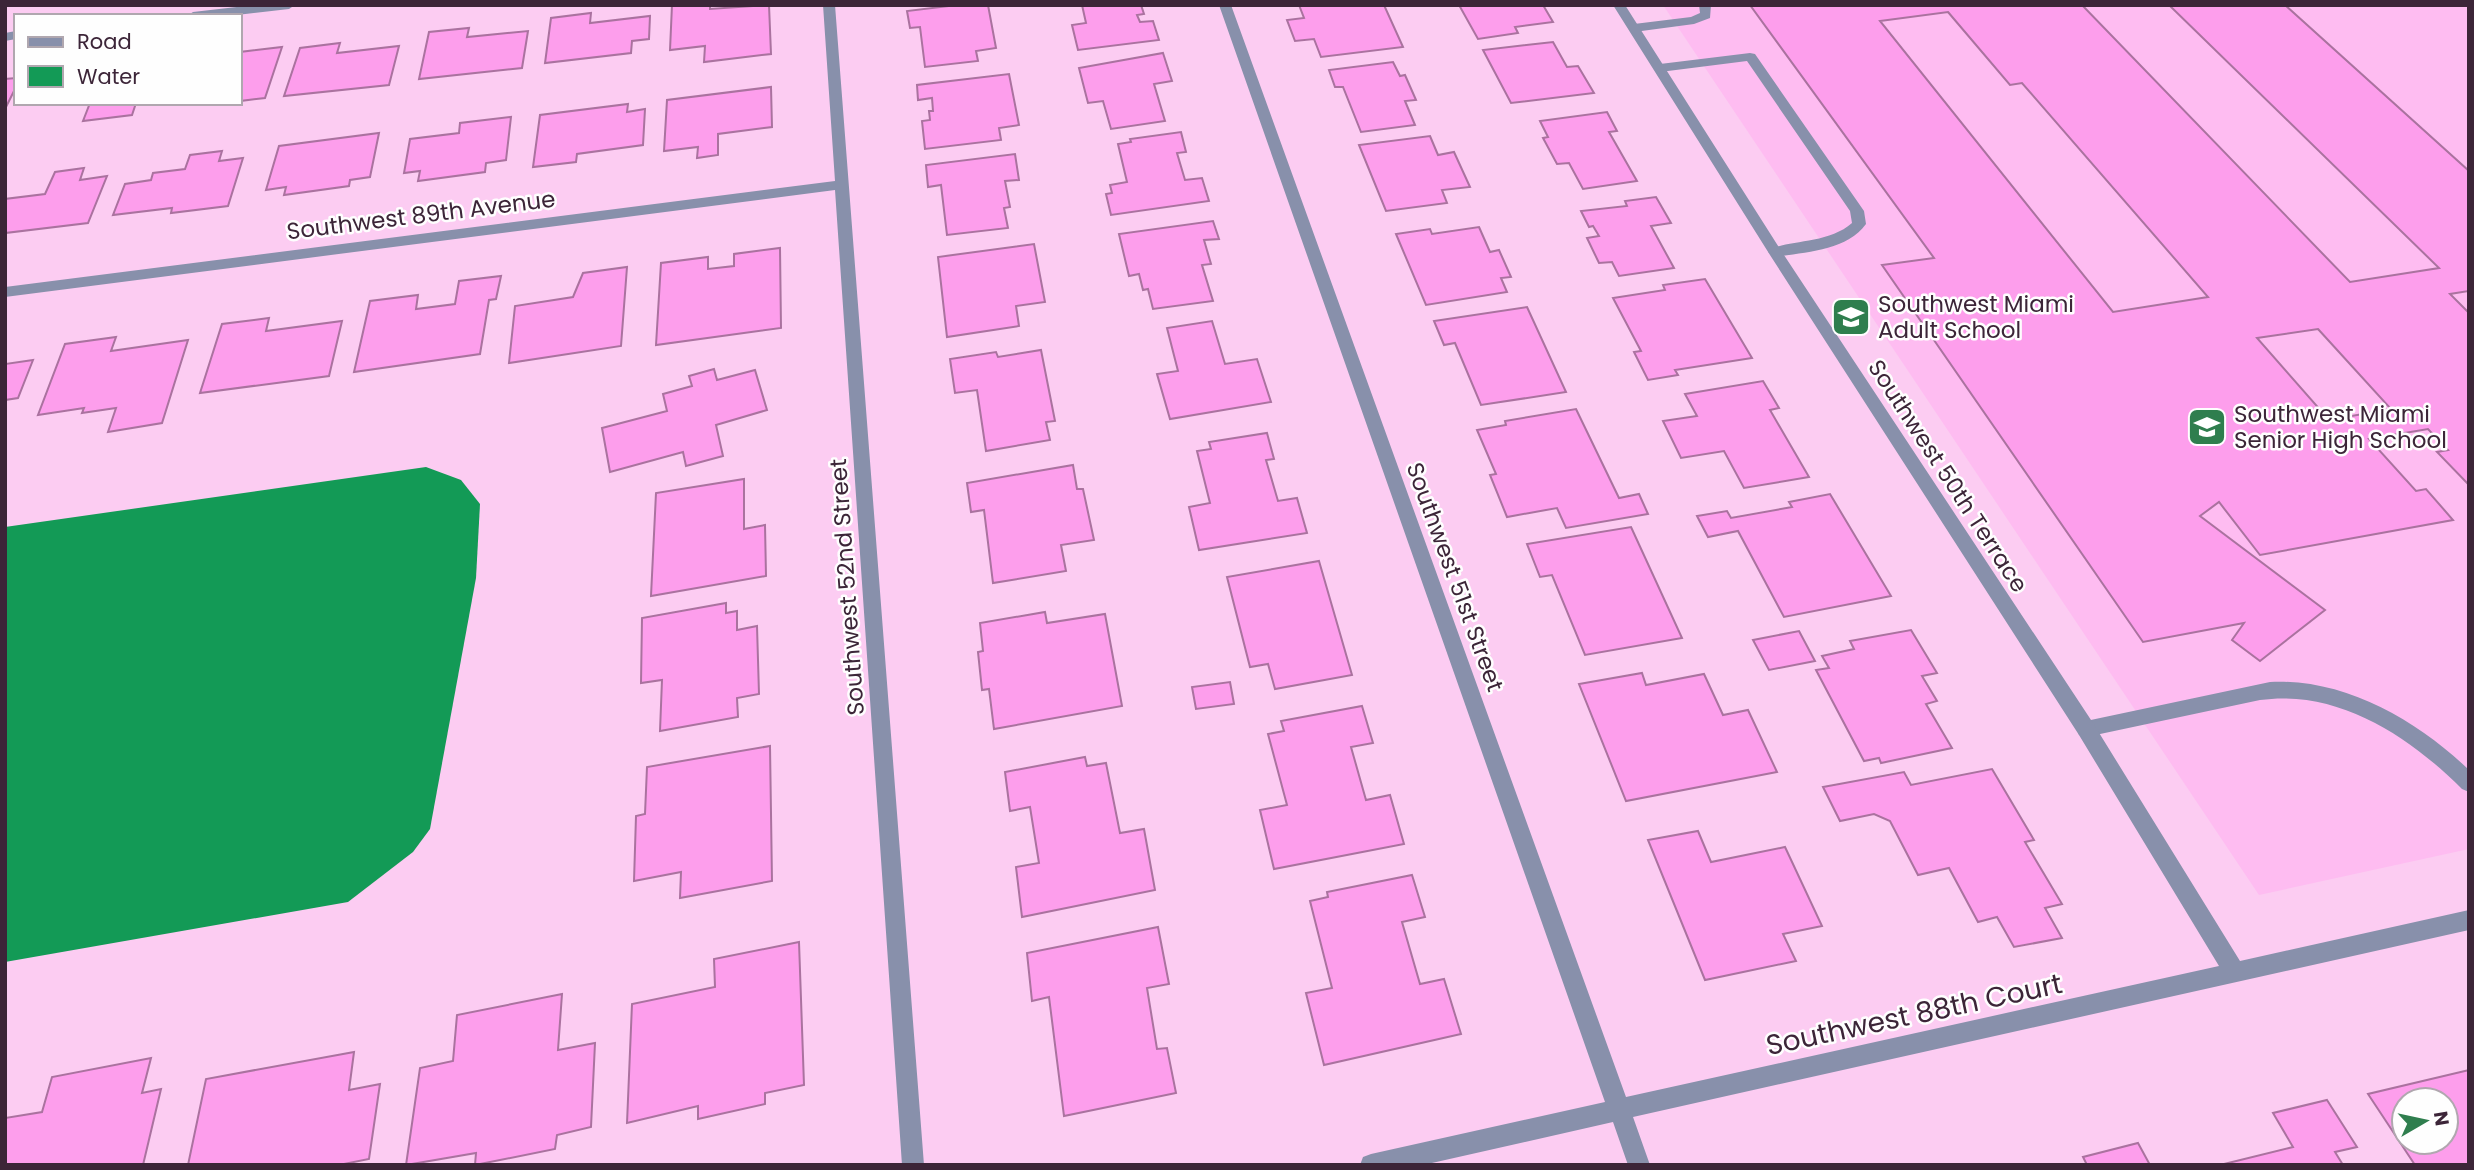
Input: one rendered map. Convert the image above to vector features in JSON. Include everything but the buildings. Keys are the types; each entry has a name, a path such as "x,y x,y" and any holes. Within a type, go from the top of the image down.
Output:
{"street":[{"path":"211,14 289,5"},
{"name":"Southwest 52nd Street","path":"829,5 913,1165"},
{"name":"Southwest 51st Street","path":"1225,5 1639,1165"},
{"name":"Southwest 50th Terrace","path":"1619,5 1775,252 2085,729 2235,973"},
{"path":"1634,28 1693,20 1706,15 1705,5"},
{"path":"1660,68 1750,57 1857,211 1859,224 1849,236 1775,252"},
{"name":"Southwest 89th Avenue","path":"5,292 844,184"},
{"path":"2085,729 2242,695 2287,689 2339,698 2392,721 2442,755 2469,783"},
{"name":"Southwest 88th Court","path":"1371,1165 2469,920"}],"shaded area":[{"name":"Southwest Miami Senior High School","path":"1663,5 2469,5 2469,849 2259,895"}],"water":[{"path":"426,467 461,480 480,504 476,578 430,829 413,852 348,902 5,962 5,527"}],"place":[{"name":"Southwest Miami Adult School","path":"1851,317"},
{"name":"Southwest Miami Senior High School","path":"2207,427"}]}
